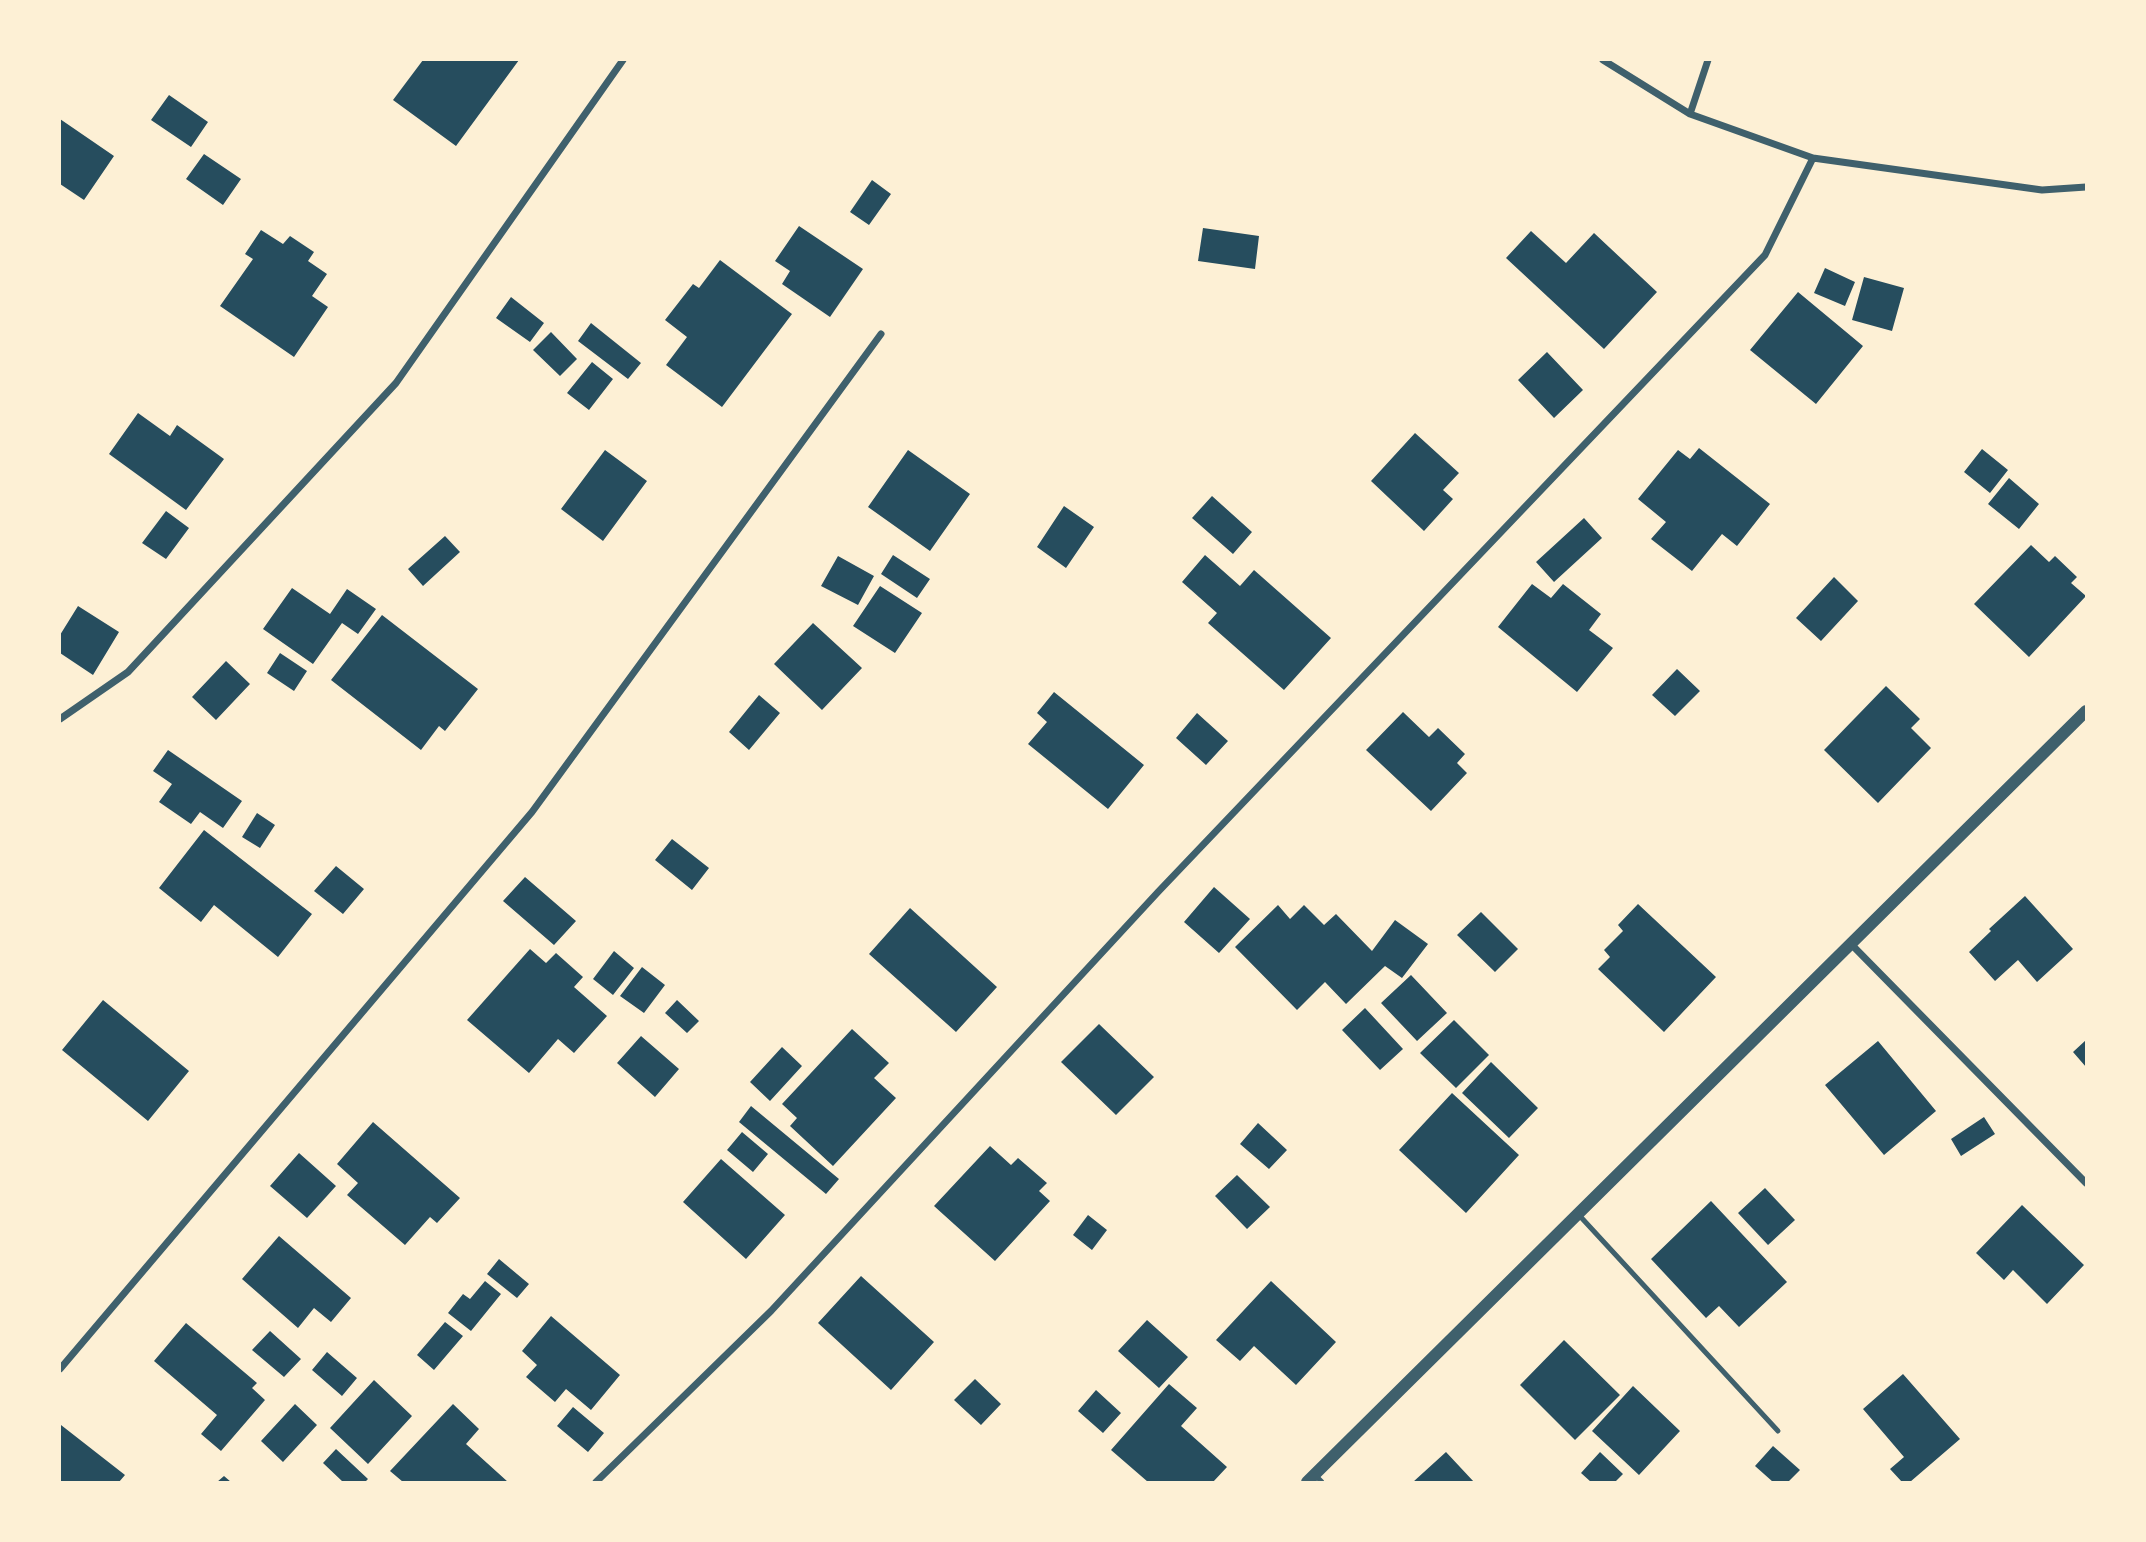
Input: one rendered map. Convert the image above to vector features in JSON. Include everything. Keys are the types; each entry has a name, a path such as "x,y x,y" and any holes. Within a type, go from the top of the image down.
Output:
{"street":[{"path":"60,719 128,672 396,383 623,60"},
{"path":"1603,60 1690,114 1813,158 2042,190 2087,187"},
{"path":"1690,114 1708,60"},
{"path":"596,1482 771,1311 1157,892 1765,255 1813,158"},
{"path":"60,1369 532,812 881,334"},
{"path":"1315,1480 1578,1214 2087,711"},
{"path":"1851,944 2087,1184"}],"lane":[{"path":"1578,1214 1778,1431"}],"building":[{"path":"423,60 519,60 456,146 393,100"},
{"path":"169,95 208,122 191,147 151,120"},
{"path":"60,119 114,156 84,200 60,184"},
{"path":"204,154 241,179 223,205 186,179"},
{"path":"872,180 891,194 869,225 850,212"},
{"path":"799,226 863,269 830,317 782,284 790,271 775,261"},
{"path":"1203,228 1259,236 1255,269 1198,261"},
{"path":"261,230 283,244 290,236 314,252 308,261 327,274 312,296 328,307 294,357 220,306 253,259 245,254"},
{"path":"1531,231 1566,263 1594,233 1657,292 1604,349 1506,258"},
{"path":"720,260 792,314 722,407 666,365 687,337 665,320 693,284 699,288"},
{"path":"1825,268 1855,282 1845,306 1814,293"},
{"path":"1864,277 1904,288 1892,331 1852,320"},
{"path":"1798,292 1863,346 1816,404 1750,350"},
{"path":"511,297 544,323 530,342 496,318"},
{"path":"591,323 641,363 628,379 578,341"},
{"path":"551,332 577,359 560,376 533,350"},
{"path":"1547,352 1583,390 1554,418 1518,380"},
{"path":"592,362 613,379 589,410 567,393"},
{"path":"138,413 170,436 177,425 224,459 186,510 109,454"},
{"path":"1415,433 1459,473 1443,490 1453,499 1424,531 1371,481"},
{"path":"1699,448 1770,504 1737,546 1722,534 1692,571 1651,539 1666,522 1638,499 1678,450 1690,459"},
{"path":"1982,449 2008,470 1990,493 1964,472"},
{"path":"605,450 647,481 603,541 561,509"},
{"path":"908,450 970,494 930,551 868,507"},
{"path":"2009,478 2039,504 2019,529 1988,504"},
{"path":"1212,496 1252,532 1233,554 1192,518"},
{"path":"1064,506 1094,527 1066,568 1037,547"},
{"path":"166,511 189,528 166,559 142,543"},
{"path":"1584,518 1602,538 1554,582 1536,562"},
{"path":"445,536 460,552 423,586 408,569"},
{"path":"2031,545 2049,562 2055,556 2077,577 2071,583 2086,596 2029,657 1974,604"},
{"path":"893,555 930,579 917,598 881,574"},
{"path":"1205,555 1240,586 1254,570 1331,638 1284,690 1208,623 1217,613 1182,582"},
{"path":"838,556 874,576 858,605 821,586"},
{"path":"1834,577 1858,601 1821,641 1796,618"},
{"path":"1532,584 1551,598 1563,584 1601,614 1589,630 1613,648 1577,692 1498,627"},
{"path":"880,586 922,613 895,653 853,626"},
{"path":"292,588 330,614 347,589 376,609 358,634 342,623 313,664 263,629"},
{"path":"78,606 119,632 93,675 60,653 60,635"},
{"path":"382,615 478,689 445,731 439,726 421,750 331,680"},
{"path":"813,623 862,668 822,710 774,664"},
{"path":"280,653 307,671 294,691 267,673"},
{"path":"226,661 250,684 216,720 192,697"},
{"path":"1677,669 1700,691 1675,716 1652,695"},
{"path":"1886,686 1920,719 1911,728 1931,748 1878,803 1824,750"},
{"path":"1054,692 1144,765 1108,809 1028,744 1047,722 1037,713"},
{"path":"759,695 780,713 749,750 729,732"},
{"path":"1403,712 1429,737 1438,728 1465,754 1457,763 1467,773 1431,811 1366,750"},
{"path":"1197,713 1228,741 1206,765 1176,738"},
{"path":"168,750 242,801 223,828 200,812 191,824 159,802 172,784 153,771"},
{"path":"257,813 275,825 260,848 242,837"},
{"path":"204,830 312,914 278,957 214,905 201,922 159,888"},
{"path":"672,839 709,868 692,890 655,860"},
{"path":"336,866 364,889 343,914 314,891"},
{"path":"525,877 576,921 554,945 503,901"},
{"path":"1214,887 1250,919 1219,953 1184,922"},
{"path":"2025,896 2073,949 2037,982 2018,960 1995,981 1969,952 1991,931 1989,929"},
{"path":"1638,904 1716,977 1664,1032 1598,969 1610,957 1604,950 1623,931 1618,925"},
{"path":"1278,905 1290,919 1304,905 1324,925 1336,914 1372,951 1395,920 1428,944 1402,978 1385,966 1346,1004 1325,982 1297,1010 1235,947"},
{"path":"910,908 997,987 956,1032 869,954"},
{"path":"1481,912 1518,949 1495,972 1457,935"},
{"path":"530,949 546,963 556,953 583,977 574,987 607,1016 574,1053 558,1039 529,1073 467,1020"},
{"path":"614,951 634,968 613,995 593,979"},
{"path":"642,967 665,985 644,1013 620,996"},
{"path":"1411,975 1447,1013 1417,1041 1381,1003"},
{"path":"103,1000 189,1071 148,1121 62,1050"},
{"path":"677,1000 699,1021 687,1033 665,1013"},
{"path":"1365,1008 1403,1049 1380,1070 1342,1030"},
{"path":"1454,1020 1489,1055 1456,1088 1420,1053"},
{"path":"1099,1024 1154,1077 1116,1115 1061,1062"},
{"path":"852,1029 889,1063 874,1078 896,1098 833,1166 790,1126 797,1118 782,1104"},
{"path":"641,1036 679,1069 655,1097 617,1063"},
{"path":"2086,1040 2086,1067 2073,1052"},
{"path":"1878,1041 1936,1111 1884,1155 1825,1085"},
{"path":"782,1047 802,1066 770,1101 750,1082"},
{"path":"1491,1062 1538,1108 1509,1138 1462,1093"},
{"path":"1452,1093 1519,1155 1466,1213 1399,1150"},
{"path":"751,1106 839,1179 826,1194 739,1122"},
{"path":"1984,1117 1995,1134 1961,1156 1951,1139"},
{"path":"373,1122 460,1198 437,1223 430,1217 405,1245 347,1195 358,1183 337,1164"},
{"path":"1258,1123 1287,1150 1269,1169 1240,1144"},
{"path":"742,1132 768,1154 753,1172 727,1150"},
{"path":"990,1146 1011,1165 1018,1158 1047,1183 1039,1191 1050,1201 995,1261 934,1206"},
{"path":"299,1153 336,1186 307,1218 270,1186"},
{"path":"721,1159 785,1215 746,1259 683,1202"},
{"path":"1237,1175 1270,1207 1247,1229 1215,1196"},
{"path":"1765,1188 1795,1220 1768,1245 1738,1213"},
{"path":"1711,1201 1787,1282 1739,1327 1719,1306 1706,1318 1651,1259"},
{"path":"2022,1205 2084,1265 2047,1304 2013,1270 2004,1280 1976,1253"},
{"path":"1088,1215 1107,1230 1092,1250 1073,1235"},
{"path":"279,1236 351,1298 331,1322 314,1308 298,1328 242,1279"},
{"path":"499,1259 529,1284 517,1298 487,1274"},
{"path":"861,1276 934,1342 891,1390 818,1323"},
{"path":"485,1281 501,1294 471,1331 448,1313 463,1294 470,1299"},
{"path":"1271,1281 1336,1342 1296,1385 1254,1346 1240,1361 1216,1340"},
{"path":"551,1316 620,1375 591,1410 566,1389 555,1402 526,1377 537,1365 522,1351"},
{"path":"1147,1320 1188,1357 1159,1388 1118,1351"},
{"path":"445,1322 463,1336 434,1370 417,1355"},
{"path":"186,1323 257,1383 252,1388 265,1400 221,1451 201,1434 217,1415 154,1361"},
{"path":"270,1331 301,1359 284,1377 252,1350"},
{"path":"1564,1340 1620,1395 1575,1440 1520,1385"},
{"path":"327,1352 357,1378 342,1396 312,1370"},
{"path":"1903,1374 1960,1439 1910,1482 1902,1482 1890,1469 1904,1457 1863,1409"},
{"path":"975,1379 1001,1404 981,1425 954,1400"},
{"path":"374,1380 412,1416 368,1464 330,1428"},
{"path":"1169,1384 1197,1408 1181,1426 1227,1467 1213,1482 1148,1482 1111,1450"},
{"path":"1633,1386 1680,1431 1639,1475 1592,1431"},
{"path":"1096,1390 1121,1413 1103,1433 1078,1411"},
{"path":"295,1404 317,1425 283,1462 261,1441"},
{"path":"453,1404 479,1429 466,1444 508,1482 403,1482 390,1471"},
{"path":"573,1407 604,1433 588,1452 557,1426"},
{"path":"61,1425 125,1475 119,1482 60,1482"},
{"path":"1773,1446 1800,1470 1788,1482 1773,1482 1755,1466"},
{"path":"336,1449 368,1479 365,1482 343,1482 323,1463"},
{"path":"1446,1452 1474,1482 1413,1482"},
{"path":"1600,1452 1623,1474 1615,1482 1591,1482 1581,1473"},
{"path":"224,1476 231,1482 217,1482"}]}
